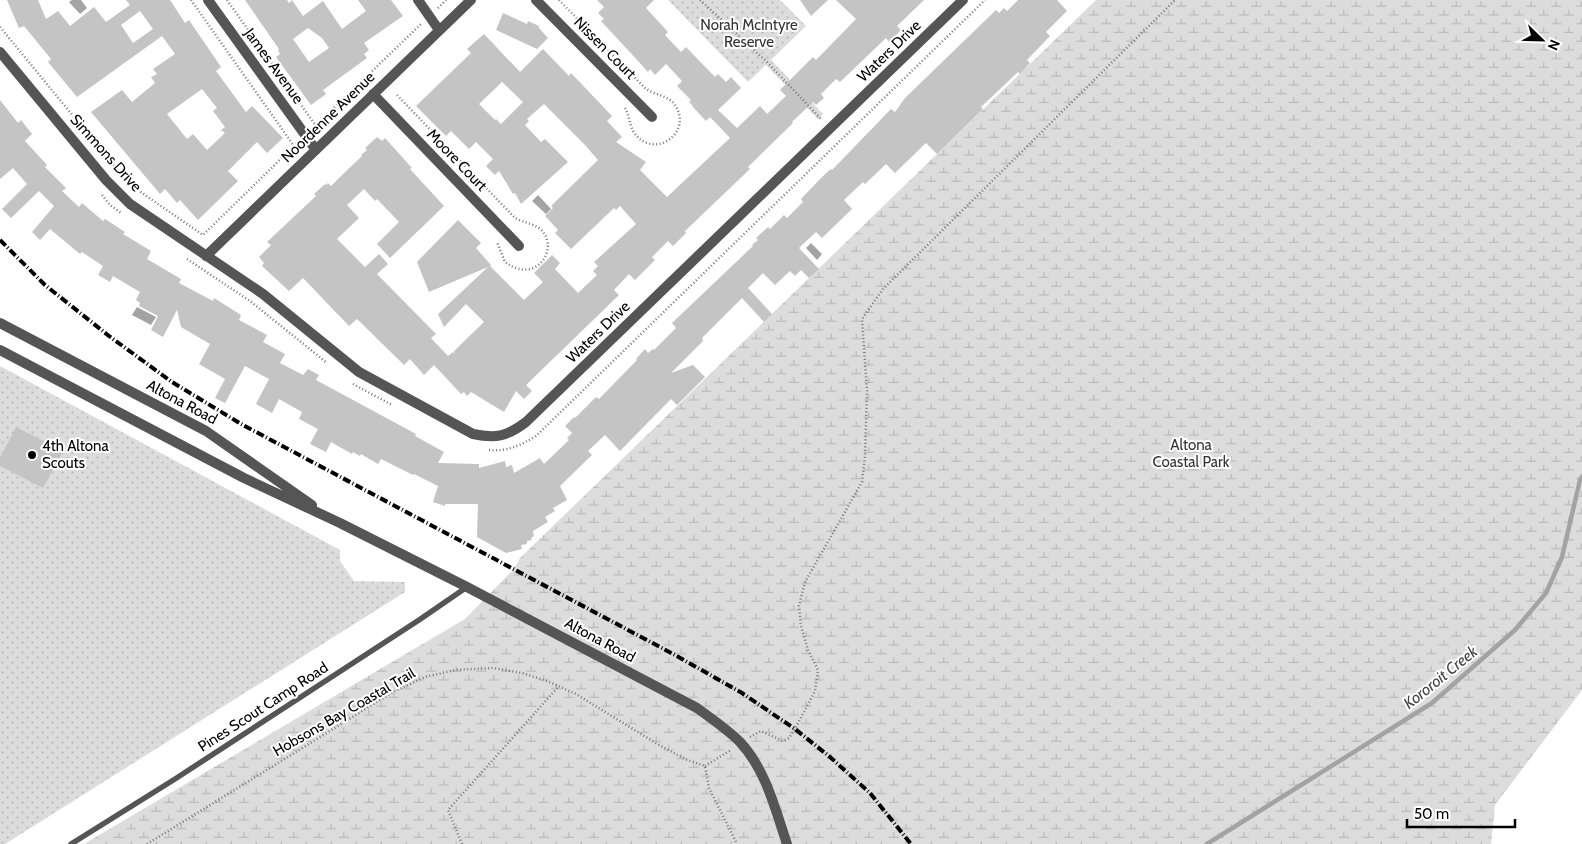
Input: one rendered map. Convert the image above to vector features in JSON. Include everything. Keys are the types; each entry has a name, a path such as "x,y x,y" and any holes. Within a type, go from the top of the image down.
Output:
{"street":[{"name":"James Avenue","path":"208,0 316,150"},
{"path":"418,0 439,30"},
{"name":"Noordenne Avenue","path":"206,256 471,0"},
{"name":"Nissen Court","path":"536,0 652,117"},
{"name":"Waters Drive","path":"206,256 268,298 348,364 366,376 473,434 483,436 505,435 526,422 963,0"},
{"name":"Simmons Drive","path":"0,52 118,193 148,217 206,256"},
{"name":"Moore Court","path":"373,94 518,246"},
{"name":"Altona Road","path":"0,323 206,431 294,494 340,523"},
{"name":"Altona Road","path":"0,350 244,478 340,523 467,587 697,708 741,743 762,774 787,844"}],"lane":[{"name":"Pines Scout Camp Road","path":"71,844 175,779 426,616 467,587"}],"path":[{"path":"191,0 295,146"},
{"path":"227,0 316,126"},
{"path":"439,0 442,4"},
{"path":"0,27 129,184 203,235 446,0"},
{"path":"700,0 744,40 822,118 817,123"},
{"path":"481,448 497,451 517,447 536,436 986,0"},
{"path":"737,844 709,788 705,766 761,731 784,741 789,738 815,691 818,670 808,650 801,626 798,606 805,582 862,482 866,456 867,391 862,319 883,289 1175,0"},
{"path":"98,190 110,205 125,217"},
{"path":"180,254 250,302 331,367"},
{"path":"347,379 354,385 396,408"},
{"name":"Hobsons Bay Coastal Trail","path":"147,844 393,692 425,677 455,670 494,668 522,673 559,686 616,717 684,759 705,766"},
{"path":"462,844 448,810 559,686"}],"green space":[{"name":"Norah McIntyre Reserve","path":"668,0 780,0 806,26 771,60 823,114 818,119 766,65 748,82"},
{"name":"Altona Coastal Park","path":"1096,0 1582,0 1582,690 1495,805 1491,844 84,844 465,619 514,569 520,558"},
{"path":"0,366 340,550 340,561 354,581 405,582 405,592 5,844 0,844"}],"shaded area":[{"path":"81,0 87,8 80,14 69,2"},
{"path":"538,195 551,209 546,214 532,201"},
{"path":"811,243 822,254 817,260 806,248"},
{"path":"137,307 156,317 151,325 132,315"}],"building":[{"path":"7,0 38,0 46,19 58,11 70,26 94,7 106,22 130,5 126,0 170,0 185,23 189,20 221,67 216,71 246,112 252,106 283,138 267,153 257,142 228,171 238,181 198,220 180,200 177,203 165,189 160,194 91,112 122,90 132,102 155,83 151,77 157,74 153,69 175,54 162,36 77,97 48,62 51,59 24,26 19,28","holes":["140,11 153,29 133,43 121,25","202,89 217,108 213,111 225,127 221,130 225,133 207,150 193,134 187,139 167,114"]},
{"path":"245,0 287,0 289,3 292,0 303,16 323,1 342,29 366,11 358,0 391,0 403,16 364,43 369,50 364,54 367,58 323,90 326,94 311,105 276,57 280,54 279,49","holes":["308,28 322,38 329,48 309,62 293,39"]},
{"path":"597,0 654,0 646,8 668,32 665,35 681,52 686,47 715,77 718,74 726,82 731,77 741,88 718,110 737,128 760,106 767,114 786,96 780,90 813,57 816,60 856,19 836,0 924,0 897,26 901,30 889,42 886,38 840,82 836,79 821,94 824,98 816,105 813,102 792,122 748,167 750,169 685,231 686,233 673,246 668,241 652,257 655,260 635,280 629,274 614,290 619,295 526,385 532,391 524,399 516,391 504,412 471,392 467,396 464,392 461,394 434,365 424,375 410,359 404,365 357,319 349,326 303,278 289,291 262,266 264,263 259,257 271,245 267,242 316,196 314,194 325,184 328,183 331,186 362,156 367,150 365,148 377,137 382,141 385,138 444,206 390,258 377,244 399,222 377,199 375,201 364,189 347,205 359,218 337,239 365,267 379,254 388,264 377,274 436,334 431,338 448,356 453,352 455,354 454,351 484,322 466,304 444,327 438,314 488,267 429,292 417,262 458,220 481,243 476,248 490,266 524,300 543,282 534,273 552,255 560,263 555,269 578,293 597,275 593,271 598,266 594,262 636,224 620,206 616,210 614,208 571,249 555,233 558,230 545,216 553,208 551,206 598,160 544,104 527,119 529,121 525,125 541,142 545,139 568,162 521,204 499,171 495,175 486,166 493,159 476,142 469,149 451,131 446,136 416,106 471,53 467,49 484,34 520,72 543,49 569,76 571,73 612,116 607,121 622,137 616,142 646,162 640,170 667,197 730,138 710,117 706,121 692,106 689,102 691,100 677,86 682,81 666,64 655,75 650,69 648,72 601,21 604,19 598,13 604,7","holes":["502,82 523,102 501,124 479,104"]},
{"path":"800,0 828,0 811,16"},
{"path":"1018,0 1057,0 1067,11 1046,32 1050,36 1027,60 1030,63 1020,74 1018,72 981,107 983,109 937,154 926,143 895,173 886,164 865,184 863,182 844,200 852,209 822,238 816,232 799,248 819,269 809,278 801,270 795,276 790,271 775,285 763,273 748,288 772,314 764,322 742,298 702,338 703,341 671,373 693,365 705,377 677,405 671,399 620,451 605,435 588,451 592,455 560,486 567,500 553,508 555,511 545,517 548,522 533,531 534,536 531,538 532,540 527,541 527,544 521,545 522,549 506,553 477,537 478,504 445,504 445,506 433,502 438,486 414,474 381,459 378,464 361,454 360,456 353,452 352,454 331,442 326,452 310,444 318,429 299,419 302,412 279,399 272,413 256,404 269,379 245,366 225,403 215,398 225,379 199,364 210,344 181,327 177,310 163,337 151,330 158,316 139,306 140,303 136,300 140,292 113,276 110,282 98,275 103,266 82,252 80,254 50,229 40,240 32,232 54,206 39,191 11,218 2,209 27,184 13,168 0,179 0,100 18,123 21,120 32,134 25,141 47,165 45,167 66,188 62,191 79,207 82,203 103,221 105,219 125,232 123,234 151,251 147,259 181,279 179,283 213,301 214,298 241,315 239,320 267,335 263,342 285,354 280,363 303,375 308,369 319,375 316,380 416,434 415,436 444,452 438,463 479,464 479,468 505,461 506,467 512,465 514,473 540,458 544,464 569,440 567,438 572,433 565,426 596,397 599,399 637,360 645,349 648,353 654,350 676,328 672,323 753,246 758,240 756,238 768,227 770,229 784,215 787,218 803,202 801,199 823,176 832,170 891,109 895,112 905,98 996,10 999,13 1004,8 1007,11"},
{"path":"503,13 527,24 528,21 539,26 548,38 537,49 496,30"},
{"name":"4th Altona Scouts","path":"16,427 63,451 43,488 0,466 0,458"}],"waterway":[{"name":"Kororoit Creek","path":"1207,844 1432,703 1515,630 1546,593 1562,557 1582,477"}],"railway":[{"path":"0,240 45,285 109,336 172,382 241,424 675,655 742,693 795,729 830,757 870,793 911,844"}],"place":[{"name":"4th Altona Scouts","path":"32,455"}]}
